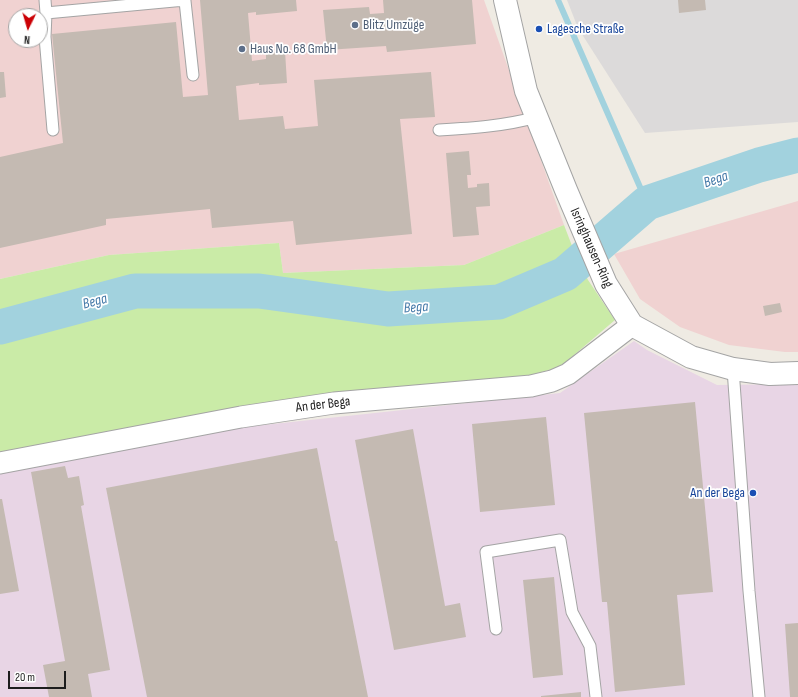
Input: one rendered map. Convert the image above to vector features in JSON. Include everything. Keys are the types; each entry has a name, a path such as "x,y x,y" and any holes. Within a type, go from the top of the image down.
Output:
{"street":[{"name":"Isringhausen-Ring","path":"505,0 526,91 606,284 632,325 691,357 733,369 770,374 798,373"},
{"name":"An der Bega","path":"0,463 241,417 326,404 531,386 552,381 568,374 632,325"}],"lane":[{"path":"48,14 185,0 193,75"},
{"path":"46,48 53,130"},
{"path":"438,130 508,124 537,117"},
{"path":"733,369 749,591 759,697"},
{"path":"496,629 486,552 560,540 572,612 590,646 596,697"}],"shaded area":[{"path":"0,0 484,0 564,225 464,265 283,273 279,243 109,255 0,279"},
{"path":"567,0 798,0 798,122 645,133 578,28"},
{"path":"798,201 798,352 785,352 729,345 680,327 640,299 614,254"},
{"path":"634,341 647,350 717,385 798,384 798,697 0,697 0,470 236,428 560,393"}],"green space":[{"path":"564,225 574,251 588,280 615,320 560,367 527,376 0,455 0,279 109,255 279,243 283,273 464,265"}],"building":[{"path":"200,0 296,0 297,11 256,15 256,12 248,13 252,61 266,59 266,53 285,51 287,83 259,85 259,83 236,86 239,120 283,116 285,129 318,126 314,80 431,72 435,117 400,119 412,234 296,245 293,221 212,228 210,209 106,219 106,225 0,248 0,157 63,143 52,34 176,22 183,97 208,95"},
{"path":"383,0 472,0 476,44 387,52 386,46 327,50 323,10 369,7 370,14 384,13"},
{"path":"678,0 705,0 706,10 679,13"},
{"path":"0,72 4,72 6,97 0,98"},
{"path":"469,151 471,175 467,175 468,188 477,187 477,184 489,183 490,206 476,207 479,235 453,237 446,153"},
{"path":"780,303 782,312 765,316 763,306"},
{"path":"695,402 713,592 677,595 685,685 615,692 607,602 602,602 584,413"},
{"path":"546,417 555,505 480,512 472,424"},
{"path":"413,429 445,606 460,603 466,637 394,650 355,440"},
{"path":"317,448 368,697 147,697 106,488"},
{"path":"65,466 68,478 79,476 84,505 81,506 110,670 88,674 92,697 49,697 43,665 65,661 31,472"},
{"path":"0,499 2,499 19,591 0,594"},
{"path":"554,577 563,675 533,678 523,580"},
{"path":"798,623 798,697 790,697 785,624"},
{"path":"581,692 581,697 541,697 541,696"}],"waterway":[{"path":"558,0 647,203"},
{"name":"Bega","path":"0,327 135,291 259,291 388,309 499,302 565,274 647,203 759,165 798,155"}],"place":[{"name":"Blitz Umzüge","path":"355,25"},
{"name":"Lagesche Straße","path":"539,29"},
{"name":"Haus No. 68 GmbH","path":"242,49"},
{"name":"An der Bega","path":"753,493"}]}
